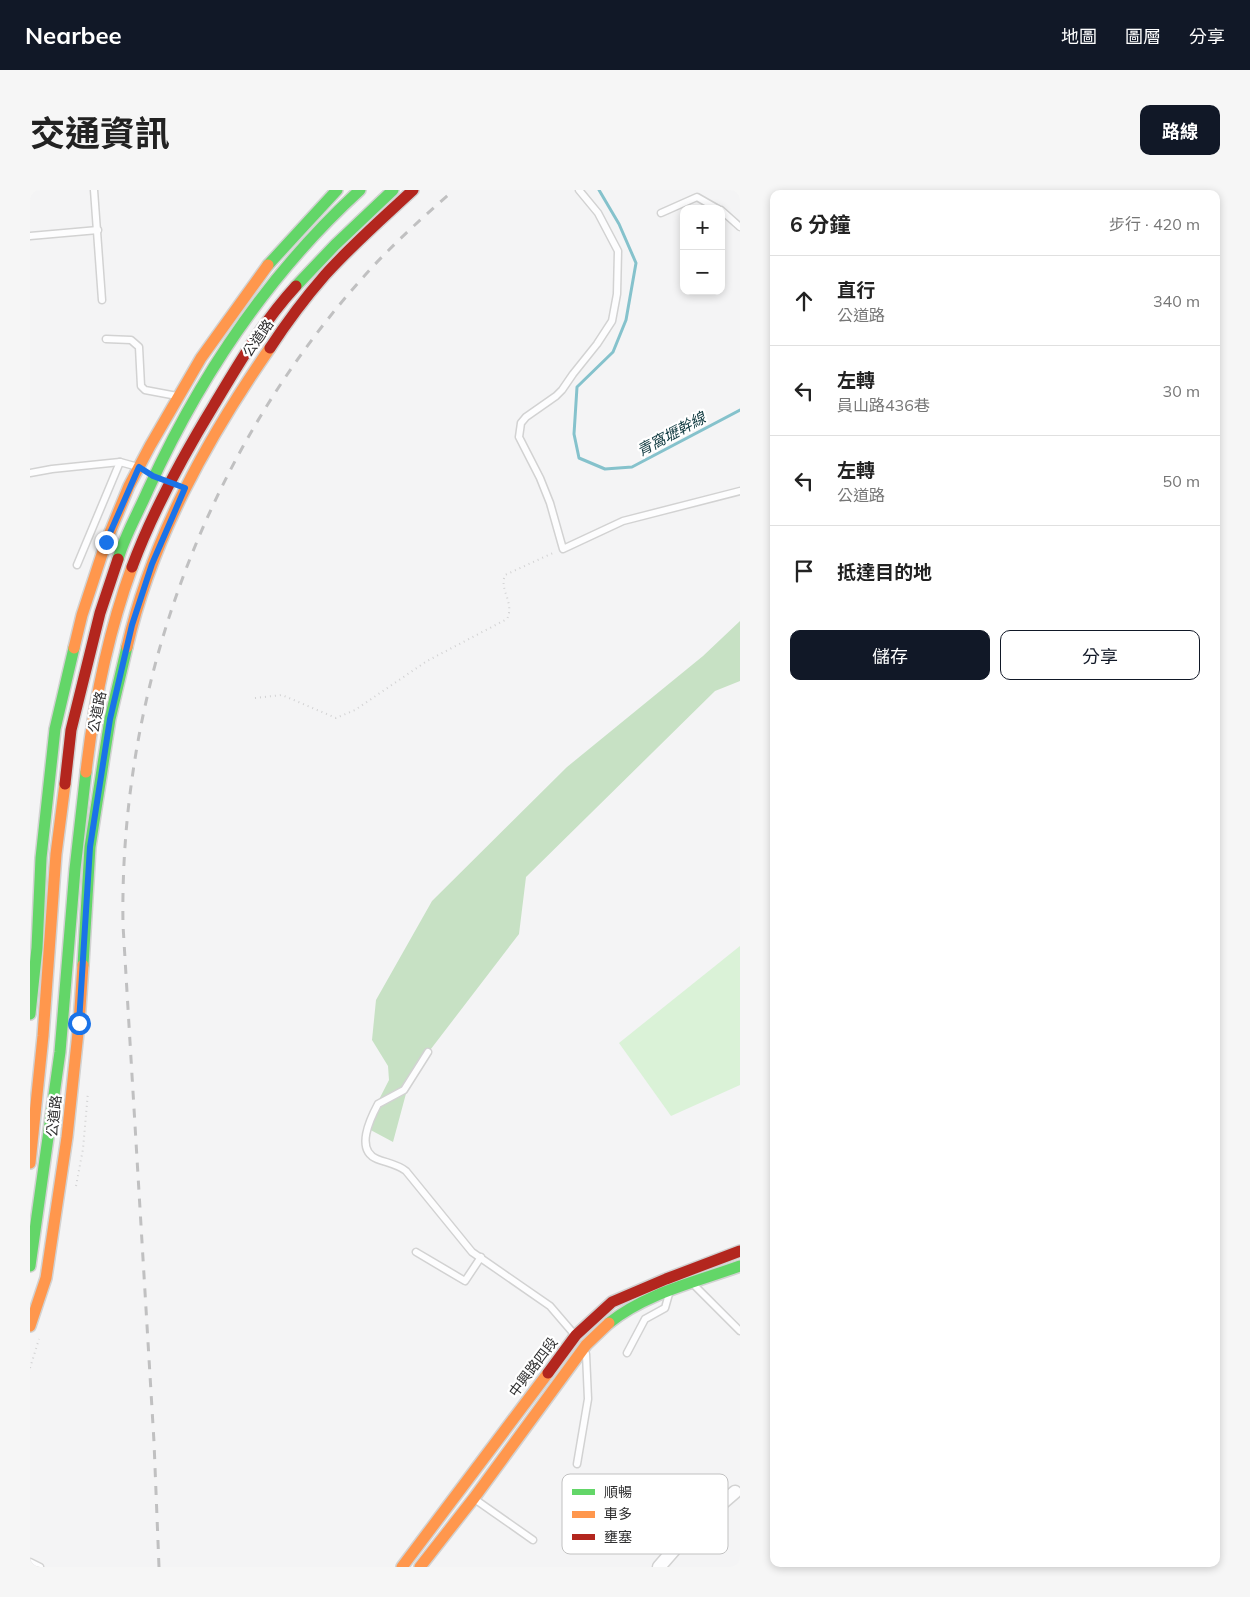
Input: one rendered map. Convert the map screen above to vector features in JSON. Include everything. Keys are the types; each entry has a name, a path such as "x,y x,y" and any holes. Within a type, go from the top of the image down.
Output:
{"street":[{"path":"30,1014 37,948 41,858 55,729 82,615 106,542 139,467 201,358 277,254 337,190"},
{"name":"公道路","path":"30,1163 43,1036 56,854 71,730 106,595 121,549 153,476 212,368 288,264 360,190"},
{"name":"公道路","path":"30,1266 63,1024 76,847 93,714 116,617 136,559 169,482 234,371 280,305 312,268 393,190"},
{"name":"公道路","path":"30,1326 46,1278 68,1137 79,1023 90,847 110,719 132,625 152,564 218,426 292,315 325,276 413,190"},
{"path":"249,290 260,300"},
{"name":"中興路四段","path":"402,1567 576,1335 612,1302 740,1251"},
{"name":"中興路四段","path":"420,1567 474,1498 586,1345 600,1330 621,1314 643,1302 740,1266"},
{"path":"728,1501 738,1493"},
{"path":"659,1567 670,1554"}],"lane":[{"path":"94,190 102,300"},
{"path":"579,190 598,213 618,250 617,294 612,321 562,390 526,417 521,423 519,437 540,478 550,503 563,548 623,521 740,491"},
{"path":"661,213 697,197 711,205"},
{"path":"725,214 740,227"},
{"path":"30,236 98,230"},
{"path":"106,339 131,340 139,347 141,386 145,390 178,397"},
{"path":"30,473 120,462 139,467 153,476 188,489"},
{"path":"77,566 120,462"},
{"path":"428,1052 404,1090 378,1104 365,1140 366,1148 375,1158 401,1167 406,1171 472,1252 550,1306 569,1330 586,1345 588,1399 577,1464"},
{"path":"416,1252 465,1281 480,1257"},
{"path":"681,1274 693,1283 740,1331"},
{"path":"626,1353 645,1319 665,1308 670,1291 666,1279"},
{"path":"461,1489 533,1540"},
{"path":"30,1562 40,1567"}],"path":[{"path":"255,698 282,695 336,718 343,716 355,710 427,661 507,619 510,605 503,582 506,575 563,548"},
{"path":"76,1187 83,1149 88,1090"},
{"path":"30,1368 40,1333"}],"green space":[{"path":"740,621 740,681 715,691 526,877 519,934 411,1075 393,1142 365,1127 389,1080 388,1066 372,1040 376,1000 432,901 567,767 703,656"},
{"path":"740,946 740,1085 671,1116 619,1043"}],"waterway":[{"name":"青窩壢幹線","path":"599,190 619,224 636,263 626,320 613,352 577,387 574,434 579,458 605,469 632,467 740,410"}],"railway":[{"path":"159,1567 154,1442 123,925 126,836 137,748 156,662 183,577 218,495 260,417 309,343 366,274 408,231 454,190"}],"traffic: fast":[{"path":"268,265 337,190"},
{"path":"118,559 128,533 168,448 213,368 266,292 327,222 360,190"},
{"path":"296,286 335,245 393,190"},
{"path":"83,965 90,847 110,719 127,647"},
{"path":"30,1014 37,948 41,858 55,729 74,648"},
{"path":"30,1266 60,1052 75,869 86,772"},
{"path":"609,1323 623,1313 655,1296 740,1266"}],"traffic: slow":[{"path":"74,648 82,615 106,542 129,486 201,358 268,265"},
{"path":"127,647 151,567 184,491 225,418 270,348"},
{"path":"86,772 103,668 123,592 132,567"},
{"path":"30,1163 43,1036 56,854 65,784"},
{"path":"30,1326 46,1278 67,1137 83,965"},
{"path":"420,1567 474,1498 586,1345 609,1323"},
{"path":"402,1567 548,1373"}],"traffic: jam":[{"path":"270,348 296,310 325,275 357,242 413,190"},
{"path":"132,567 159,504 202,424 252,343 296,286"},
{"path":"65,784 71,730 100,613 118,559"},
{"path":"548,1373 576,1335 612,1302 740,1251"}],"route":[{"path":"79,1023 90,847 110,719 132,625 152,564 185,488 153,476 139,467 129,486 106,542"}]}
